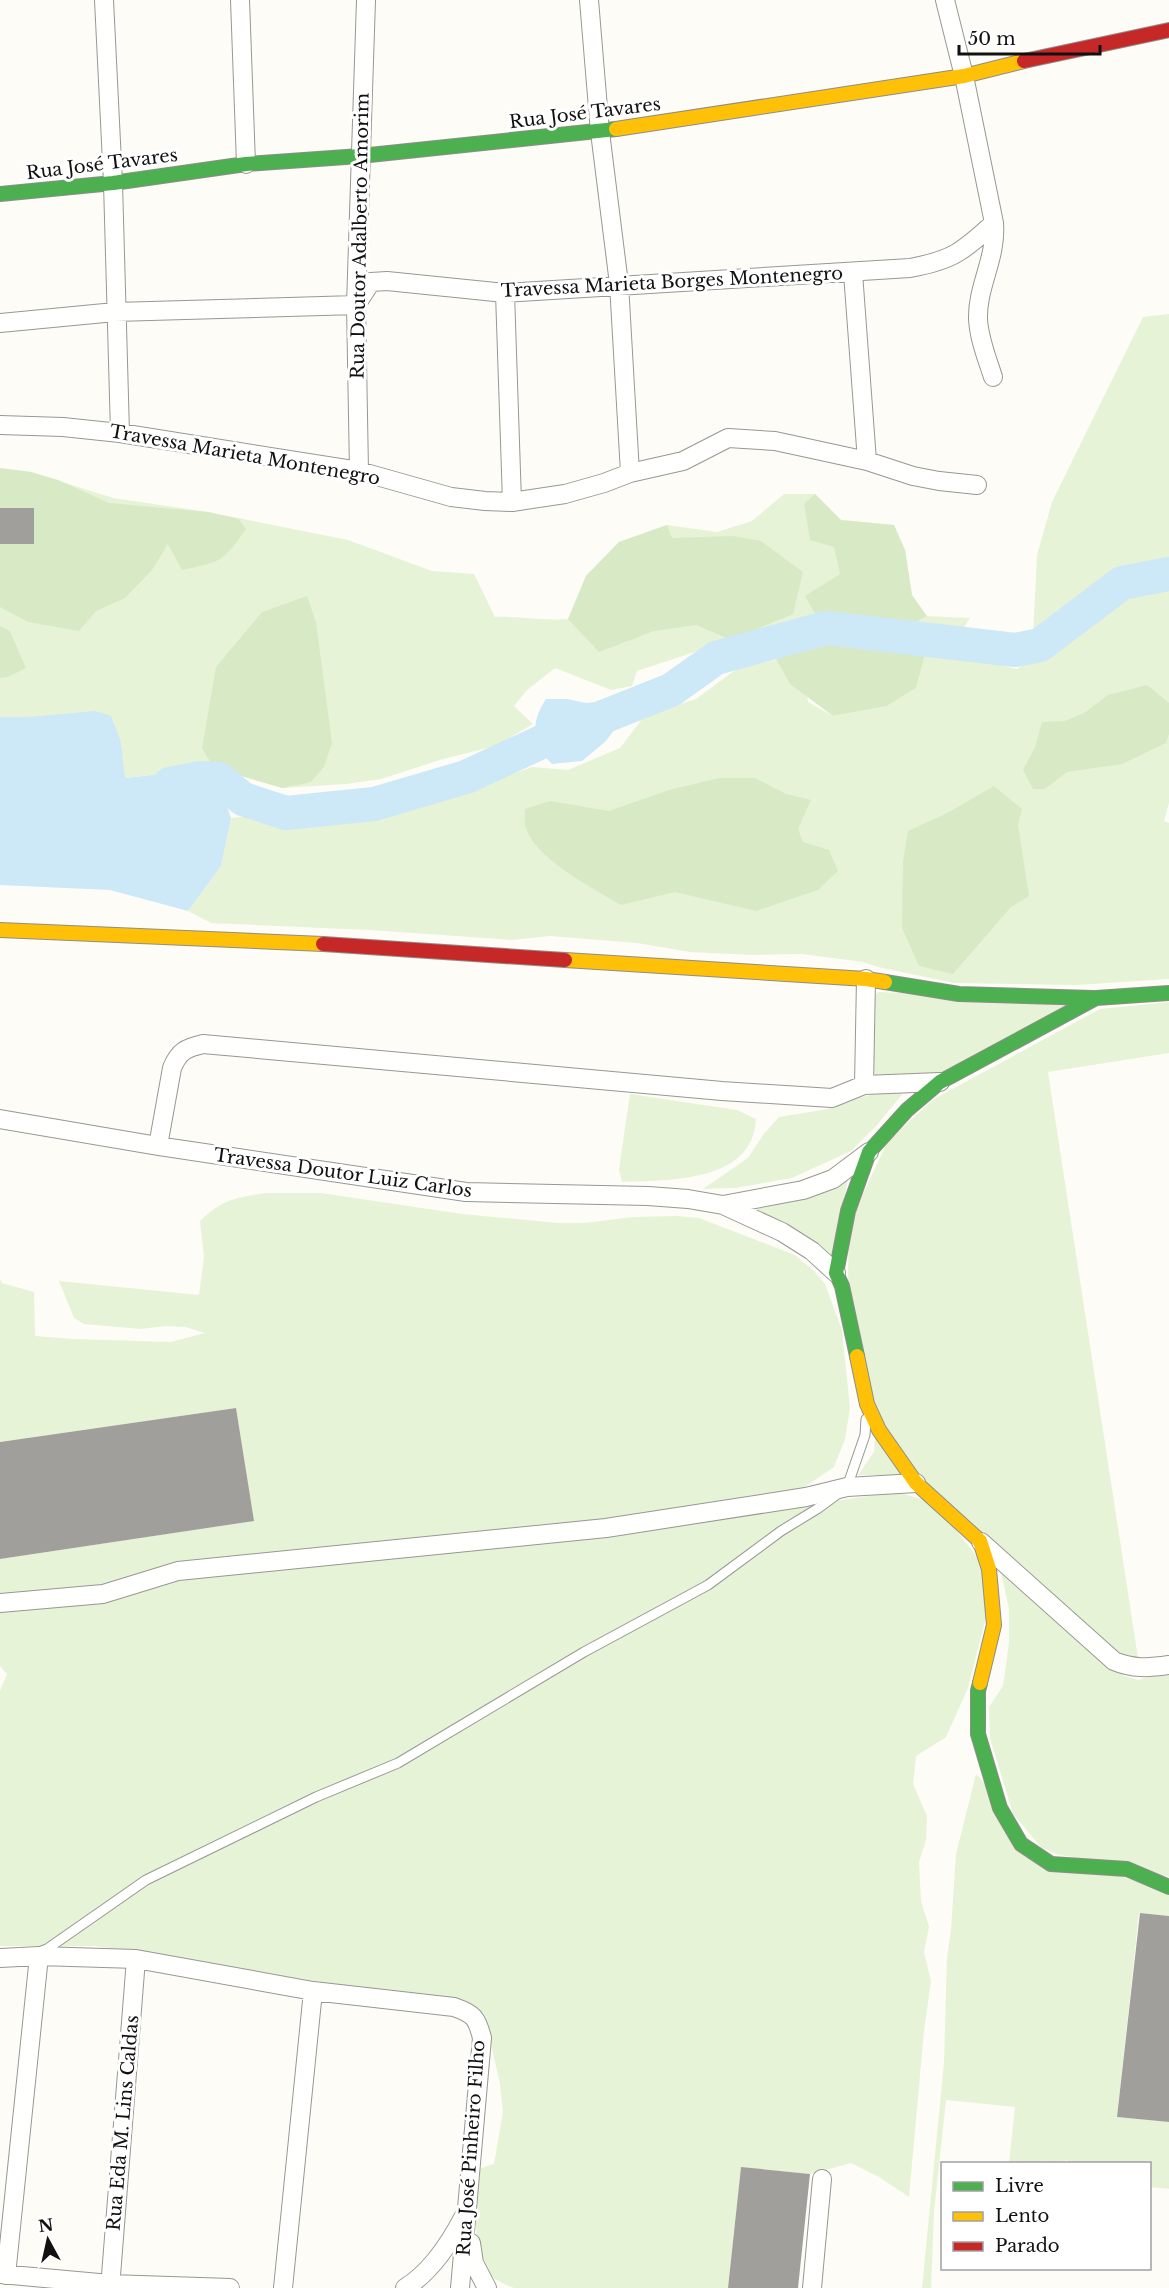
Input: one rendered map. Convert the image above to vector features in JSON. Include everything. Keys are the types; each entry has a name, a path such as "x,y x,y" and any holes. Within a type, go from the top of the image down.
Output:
{"street":[{"path":"104,0 120,433"},
{"path":"240,0 246,164"},
{"name":"Rua Doutor Adalberto Amorim","path":"359,471 356,304 366,0"},
{"path":"590,0 600,132 618,284 630,473"},
{"path":"945,0 964,76 994,223 995,240 982,290 978,318 982,345 993,377"},
{"name":"Rua José Tavares","path":"0,194 112,183 246,164 360,156 600,132 964,76 1169,30"},
{"name":"Travessa Marieta Borges Montenegro","path":"356,304 371,282 387,281 505,293 618,284 853,273 910,268 940,262 965,249 994,223"},
{"name":"Travessa Marieta Borges Montenegro","path":"853,273 867,461"},
{"path":"505,293 512,502"},
{"path":"0,323 115,312 356,304"},
{"name":"Travessa Marieta Montenegro","path":"0,425 63,427 120,433 359,471 451,497 512,502 565,494 630,473 683,461 728,438 775,441 867,461 913,476 976,485"},
{"path":"0,930 310,943 866,979 959,994 1096,998 1169,993"},
{"path":"864,1085 866,979"},
{"path":"723,1205 803,1190 833,1179 869,1152 907,1110 940,1082 1096,998"},
{"path":"159,1146 174,1062 185,1048 203,1044 722,1091 832,1098 864,1085 940,1082"},
{"name":"Travessa Doutor Luiz Carlos","path":"0,1119 159,1146 466,1192 688,1199 723,1205"},
{"path":"836,1273 848,1210 869,1152"},
{"path":"723,1205 782,1232 812,1251 836,1273 842,1286 867,1404 879,1430 916,1483 1114,1661 1127,1666 1139,1667 1169,1665"},
{"path":"0,1603 103,1594 178,1571 606,1528 806,1497 847,1487 916,1483"},
{"path":"980,1541 989,1569 994,1602 994,1625 978,1691 978,1734 1000,1808 1021,1844 1051,1864 1127,1869 1169,1887"},
{"path":"0,1958 32,1956 136,1959 313,1991 283,2288"},
{"path":"32,1956 3,2275 110,2286 230,2288"},
{"name":"Rua Eda M. Lins Caldas","path":"110,2286 136,1959"},
{"name":"Rua José Pinheiro Filho","path":"313,1991 454,2007 468,2012 478,2022 482,2038 460,2288"},
{"path":"812,2288 822,2179"},
{"path":"405,2288 435,2261 457,2230 468,2208"},
{"path":"468,2208 474,2263 487,2288"}],"lane":[{"path":"0,1966 47,1949 146,1880 316,1797 398,1763 584,1652 708,1585 781,1531 847,1487 865,1435 867,1404"}],"green space":[{"path":"1169,314 1169,567 1115,578 1033,635 1037,555 1052,502 1143,317"},
{"path":"0,468 31,472 113,498 208,512 348,540 432,571 474,574 495,617 550,619 568,619 586,576 619,542 667,525 717,532 752,521 784,494 815,494 841,520 894,525 905,550 912,595 926,616 970,618 961,632 866,624 799,623 731,640 637,671 632,686 611,690 555,668 527,690 514,706 533,724 496,746 443,759 381,779 346,784 282,788 214,768 124,778 121,742 29,717 0,717"},
{"path":"0,468 31,472 58,480 109,503 208,512 239,519 246,529 232,548 220,559 182,570 168,544 152,570 125,598 96,611 79,631 28,622 0,607"},
{"path":"815,494 841,520 894,525 905,550 912,595 927,616 907,627 826,623 814,612 805,596 840,574 834,547 810,540 804,504"},
{"path":"667,525 672,538 733,536 761,541 803,572 793,614 731,640 696,625 654,631 599,652 568,619 586,576 619,542"},
{"path":"1169,582 1169,803 1164,821 1169,823 1169,979 1076,985 954,983 863,962 802,954 752,955 690,952 637,943 550,936 512,940 370,930 211,923 188,911 221,866 231,818 254,815 305,827 350,821 411,810 532,767 568,770 620,748 646,714 696,699 738,668 780,659 804,671 808,702 833,716 887,706 916,688 927,648 1017,669 1119,592"},
{"path":"307,596 316,622 332,743 324,767 311,782 282,788 214,768 202,748 216,667 262,612"},
{"path":"0,626 10,631 26,668 8,677 0,678"},
{"path":"825,636 927,648 916,688 887,706 833,716 790,684 771,650"},
{"path":"1147,685 1169,703 1169,734 1166,743 1122,764 1067,772 1045,789 1033,789 1023,770 1035,747 1042,722 1065,721 1084,713 1108,695"},
{"path":"719,778 755,778 786,794 811,800 798,829 803,842 829,850 838,871 818,890 756,911 675,892 621,905 580,881 551,860 530,836 525,824 525,809 550,801 609,811 669,790"},
{"path":"994,786 1022,809 1018,825 1029,896 1011,907 953,974 919,966 902,928 903,862 908,831 949,812"},
{"path":"879,992 1078,1002 942,1072 918,1077 876,1078 873,1067 874,995"},
{"path":"1169,1002 1169,1053 1048,1072 1138,1658 1134,1660 1119,1655 912,1471 876,1413 848,1282 849,1223 888,1141 934,1099 1100,1009"},
{"path":"884,1092 904,1092 877,1125 851,1151 792,1178 735,1188 703,1189 748,1158 763,1135 779,1117 828,1109 858,1098"},
{"path":"630,1094 737,1110 756,1119 751,1140 740,1156 724,1167 705,1174 684,1178 622,1182 619,1169"},
{"path":"848,1177 834,1264 778,1222 756,1209 815,1196"},
{"path":"265,1193 321,1193 462,1214 558,1223 585,1223 633,1217 699,1218 795,1255 825,1284 842,1330 850,1408 845,1439 834,1467 803,1488 738,1501 603,1520 419,1537 114,1584 7,1595 0,1593 0,1559 253,1521 236,1408 0,1442 0,1279 2,1283 34,1292 35,1336 171,1342 205,1333 185,1327 166,1326 140,1329 84,1324 74,1318 59,1281 199,1295 204,1257 200,1221 223,1204 245,1196"},
{"path":"875,1436 901,1475 858,1475 874,1452"},
{"path":"896,1492 925,1500 948,1520 982,1563 989,1605 968,1688 946,1737 916,1756 913,1784 927,1816 926,1840 919,1862 921,1901 929,1927 924,1952 931,1981 924,2031 909,2197 879,2177 851,2163 810,2174 741,2168 728,2288 514,2288 495,2279 486,2268 481,2255 476,2225 478,2179 481,2168 494,2164 503,2112 500,2084 484,2013 465,2005 95,1946 0,1946 0,1691 7,1674 0,1666 0,1610 181,1578 801,1506"},
{"path":"1000,1567 1124,1676 1138,1680 1169,1672 1169,1877 1056,1854 1041,1847 1013,1814 990,1738 989,1707 1003,1686 1009,1643 1009,1609"},
{"path":"976,1774 983,1781 1023,1852 1127,1878 1169,1892 1169,1916 1139,1913 1117,2117 1169,2122 1169,2189 1151,2187 1151,2162 1068,2162 1067,2160 1062,2162 1009,2162 1015,2107 946,2100 934,2212 931,2288 922,2288 944,2063 947,1957 956,1854"}],"water":[{"path":"546,699 567,699 586,703 611,701 622,719 606,741 582,761 552,764 540,749 536,733 537,716"},
{"path":"95,711 111,716 121,742 125,778 214,768 231,818 221,866 188,911 110,890 0,885 0,717 29,717"}],"building":[{"path":"0,508 34,508 34,544 0,544"},
{"path":"236,1408 254,1521 0,1559 0,1442"},
{"path":"1140,1913 1169,1916 1169,2122 1117,2117"},
{"path":"741,2167 810,2174 798,2288 728,2288"}],"waterway":[{"path":"170,784 200,778 219,779 243,799 286,813 374,804 466,777 550,738 671,690 716,658 826,628 1015,650 1040,645 1122,583 1169,574"}],"traffic: fast":[{"path":"0,194 113,183 246,164 360,156 616,129"},
{"path":"885,982 959,994 1093,998"},
{"path":"857,1356 842,1286 836,1273 848,1211 869,1152 907,1110 940,1082 1096,998 1169,993"},
{"path":"980,1683 978,1734 1000,1808 1021,1844 1051,1864 1127,1869 1169,1887"}],"traffic: slow":[{"path":"616,129 964,76 1024,61"},
{"path":"0,930 323,944"},
{"path":"565,960 885,982"},
{"path":"857,1356 867,1404 879,1430 916,1483 980,1541 989,1569 994,1625 980,1683"}],"traffic: jam":[{"path":"1024,61 1169,30"},
{"path":"323,944 565,960"}]}
